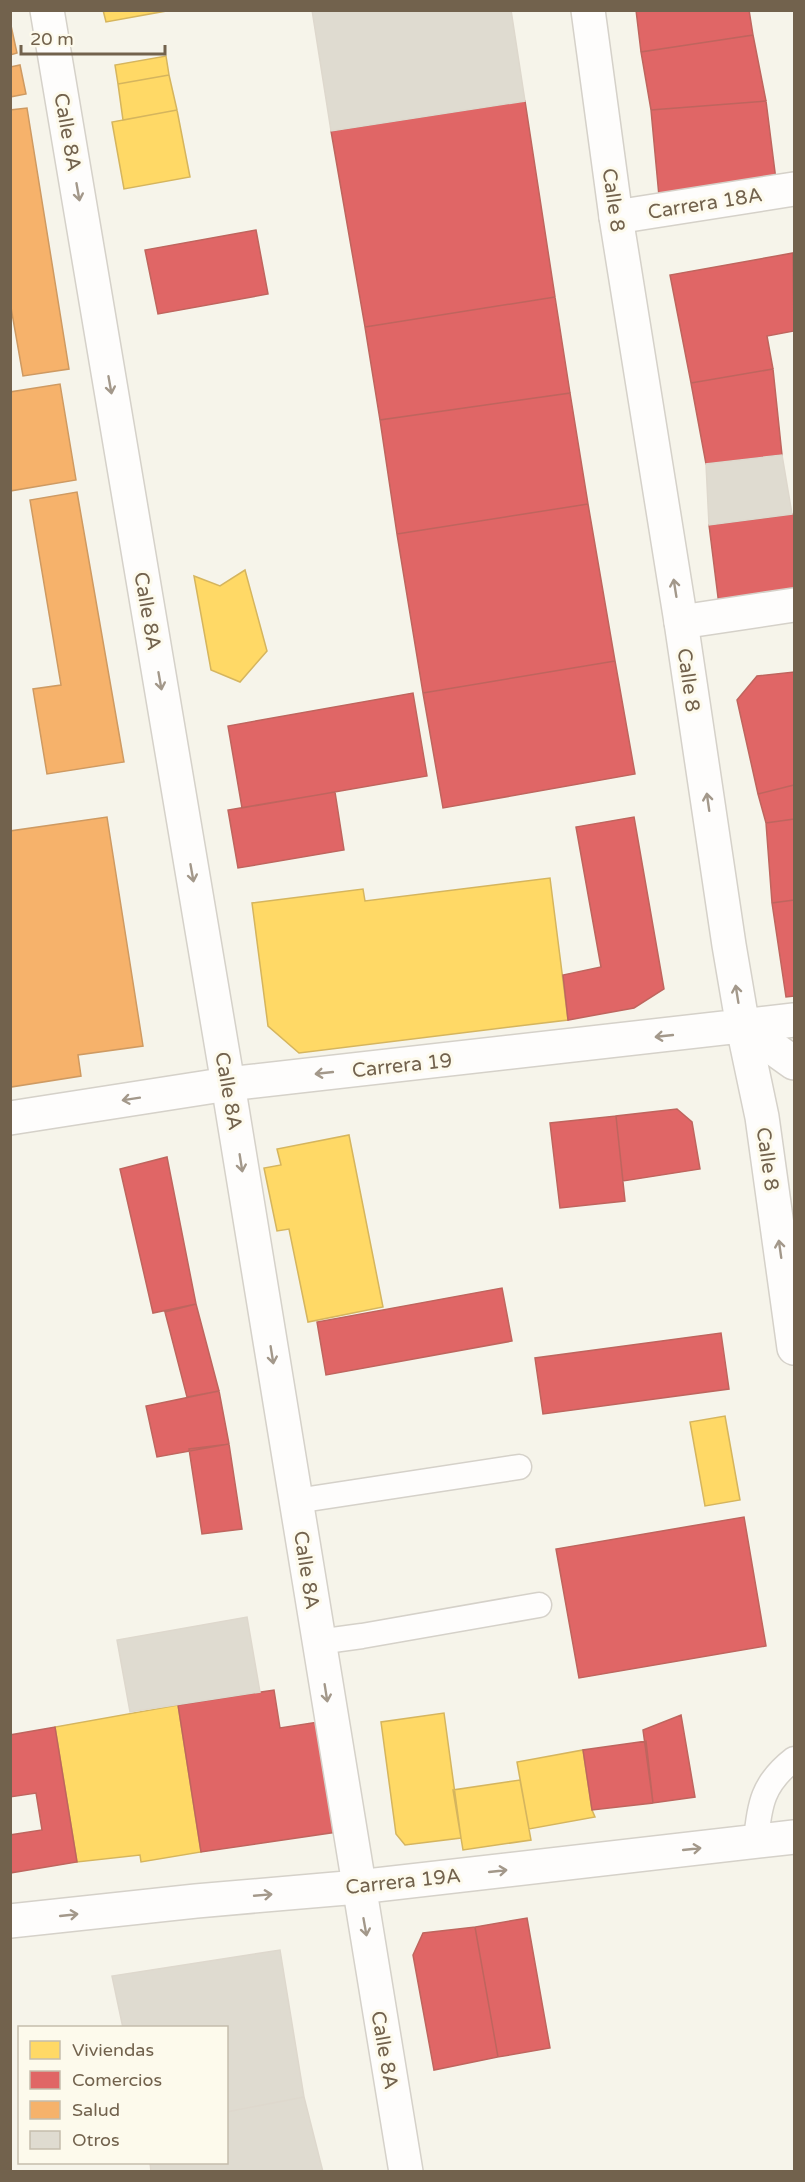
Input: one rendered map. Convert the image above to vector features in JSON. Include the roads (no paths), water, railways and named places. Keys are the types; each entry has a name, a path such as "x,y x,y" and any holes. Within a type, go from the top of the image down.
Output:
{"street":[{"name":"Calle 8A","path":"47,10 228,1084 406,2172"},
{"name":"Calle 8","path":"588,10 616,217 743,1027 762,1117 795,1348"},
{"name":"Carrera 18A","path":"616,217 795,189"},
{"path":"681,622 795,605"},
{"name":"Carrera 19","path":"10,1118 228,1084 795,1020"},
{"path":"743,1027 795,1063"},
{"name":"Carrera 19A","path":"10,1921 196,1901 358,1887 795,1837"}],"lane":[{"path":"296,1501 519,1467"},
{"path":"318,1641 362,1636 539,1605"},
{"path":"756,1842 759,1810 770,1782 795,1759"}]}
